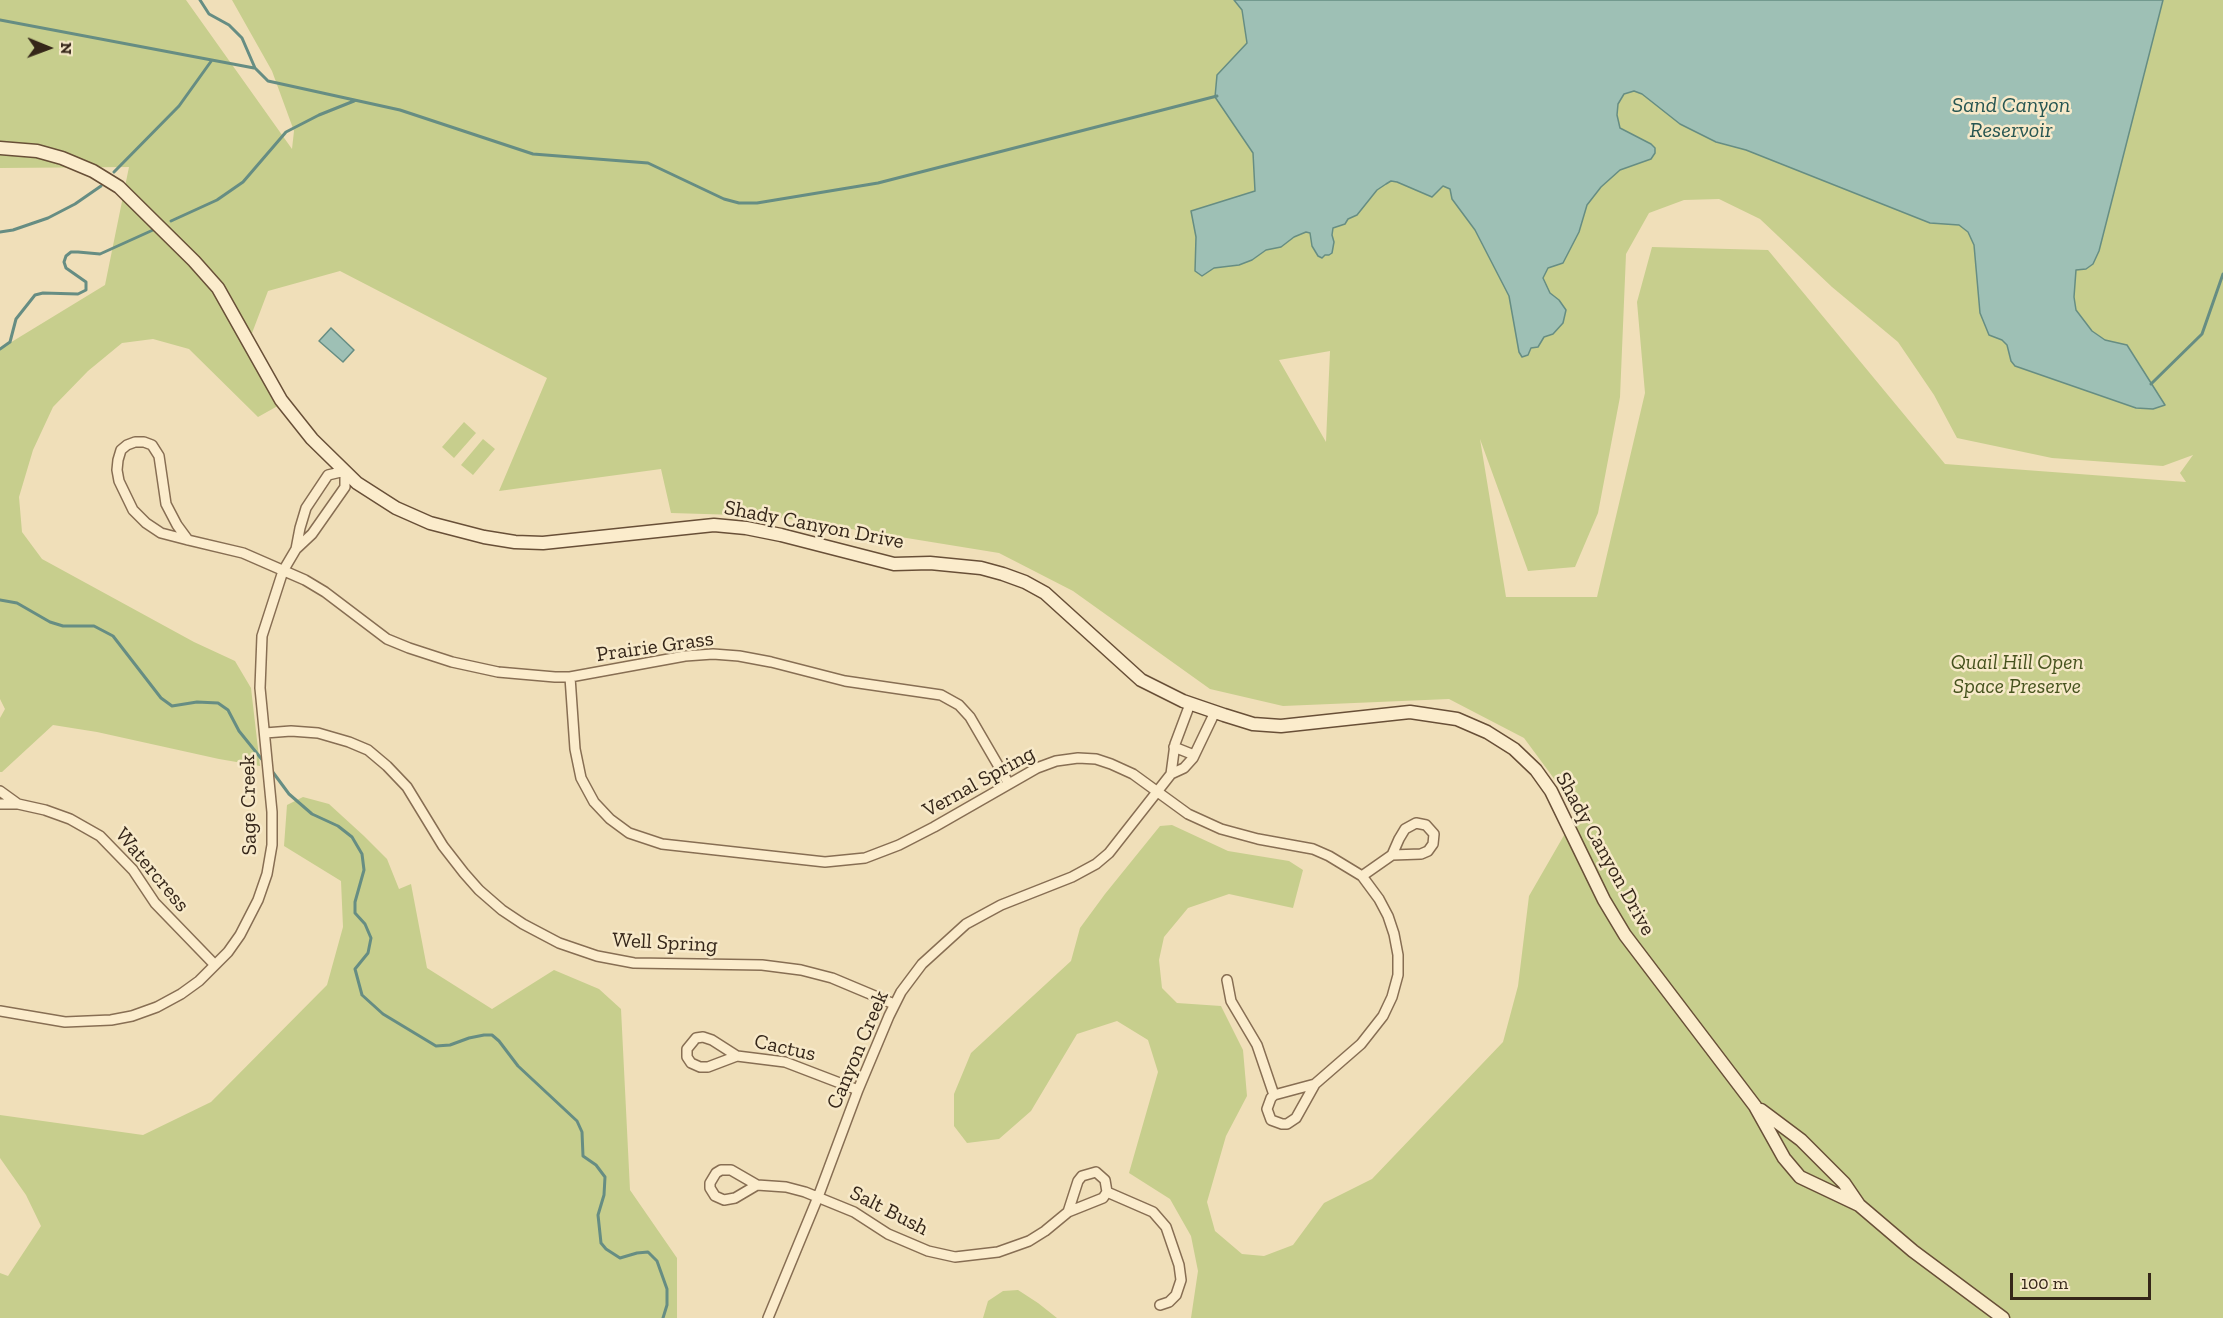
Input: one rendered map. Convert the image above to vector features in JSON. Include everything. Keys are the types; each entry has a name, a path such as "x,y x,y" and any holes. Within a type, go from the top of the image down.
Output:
{"street":[{"name":"Shady Canyon Drive","path":"0,148 37,151 62,158 93,171 119,187 218,288 281,400 312,439 357,483 396,508 430,523 484,537 515,542 543,543 714,525 781,535 894,564 930,563 981,568 1026,582 1045,593 1141,680 1162,693 1190,704 1254,724 1281,726 1410,712 1457,719 1487,732 1514,749 1536,771 1551,791 1598,890 1625,934 1755,1106"},
{"name":"Prairie Grass","path":"188,540 166,504 159,456 152,445 144,442 127,445 121,450 117,470 123,493 133,510 146,524 161,533 188,540 243,553 305,580 325,592 378,633 409,648 452,662 498,672 570,676 685,656 713,654 771,662 845,681 942,695 959,705 970,717 1009,784"},
{"name":"Sage Creek","path":"0,1011 65,1022 111,1020 132,1016 165,1003 199,981 228,952 249,920 267,874 272,845 272,812 260,688 262,636 283,571 296,549 312,534 345,487 345,471 328,475 306,508 296,549"},
{"path":"306,508 324,517"},
{"name":"Vernal Spring","path":"570,676 575,749 581,778 594,802 610,819 629,833 662,844 825,862 865,858 899,845 1037,768 1056,761 1078,758 1096,759 1133,774 1188,814 1221,830 1313,849 1329,856 1362,876 1388,916 1396,944 1398,975 1392,997 1383,1016 1361,1044 1315,1084 1296,1118 1287,1124 1276,1123 1269,1115 1268,1104 1274,1095 1315,1084"},
{"name":"Canyon Creek","path":"1171,774 1174,747 1190,704"},
{"name":"Canyon Creek","path":"768,1318 894,1004 922,964 966,924 1001,905 1046,888 1096,864 1122,839 1171,774 1184,768 1194,755 1215,712"},
{"name":"Well Spring","path":"265,733 291,731 318,733 368,750 406,787 443,846 479,890 523,924 564,945 597,956 634,963 762,965 801,970 832,978 894,1004"},
{"path":"1174,747 1194,755"},
{"name":"Watercress","path":"0,791 18,804"},
{"name":"Watercress","path":"0,804 18,804 70,819 100,836 134,870 155,903 215,965"},
{"path":"1362,876 1392,855 1405,829 1416,823 1426,825 1434,834 1433,844 1428,851 1420,854 1392,855"},
{"path":"1227,980 1231,1001 1257,1045 1274,1095"},
{"name":"Cactus","path":"737,1056 708,1067 699,1067 691,1063 687,1057 687,1049 696,1038 703,1037 737,1056 785,1062 858,1090"},
{"path":"1755,1106 1801,1140 1844,1183 1859,1205"},
{"path":"1755,1106 1784,1158 1800,1177 1859,1205 1913,1251 2003,1318"},
{"name":"Salt Bush","path":"757,1185 735,1198 724,1200 715,1196 710,1188 712,1178 721,1170 731,1170 757,1185 786,1187 818,1197 854,1212 888,1234 928,1251 955,1257 1012,1248 1045,1231 1068,1212 1103,1198 1107,1192"},
{"path":"1068,1212 1078,1181 1089,1173 1101,1175 1105,1180 1107,1192 1153,1212 1166,1227 1179,1265 1181,1280 1176,1295 1169,1302 1160,1305"}],"green space":[{"name":"Quail Hill Open Space Preserve","path":"0,0 186,0 292,149 294,131 272,71 232,0 2223,0 2223,1318 1191,1318 1198,1271 1191,1236 1170,1199 1129,1173 1158,1072 1148,1040 1117,1021 1077,1034 1031,1111 999,1139 967,1143 954,1126 954,1094 971,1053 1071,961 1080,928 1160,826 1172,825 1228,851 1289,861 1303,870 1293,908 1229,894 1188,908 1164,937 1159,960 1162,988 1177,1003 1221,1006 1243,1050 1247,1096 1226,1136 1207,1202 1215,1231 1242,1254 1264,1256 1293,1245 1324,1203 1372,1179 1503,1042 1518,986 1529,896 1578,811 1524,738 1449,699 1283,706 1210,689 1073,591 999,553 771,516 671,513 661,469 499,491 547,378 340,271 268,291 249,341 283,403 258,417 189,349 153,339 122,343 88,371 53,407 33,450 19,497 22,532 42,559 194,642 235,661 251,688 260,766 53,725 0,772 0,718 5,709 0,699 0,349 105,285 129,167 0,168","holes":["1719,199 1760,219 1832,287 1898,342 1934,395 1957,438 2052,458 2163,466 2193,455 2180,473 2186,482 1945,464 1768,250 1652,247 1637,302 1645,393 1597,597 1506,597 1480,439 1528,571 1575,567 1598,513 1620,397 1626,254 1649,213 1684,200","1330,351 1326,442 1279,360"]},
{"path":"464,422 476,433 454,458 442,447"},
{"path":"483,439 495,449 473,475 461,465"},
{"path":"303,797 329,804 364,836 387,859 399,889 411,884 427,968 492,1009 554,970 599,989 621,1009 630,1190 677,1258 677,1318 0,1318 0,1273 8,1276 41,1226 26,1195 0,1158 0,1115 143,1135 211,1102 327,985 343,927 341,881 284,846 287,805"},
{"path":"1018,1290 1057,1318 983,1318 988,1301 1003,1291"}],"water":[{"name":"Sand Canyon Reservoir","path":"1234,0 2163,0 2099,251 2093,264 2086,269 2076,270 2074,297 2076,310 2092,331 2105,340 2127,345 2165,405 2153,409 2136,408 2015,366 2011,361 2007,345 2002,340 1989,335 1980,313 1974,245 1968,232 1959,225 1930,223 1746,150 1716,142 1680,124 1642,94 1634,91 1624,94 1618,104 1617,115 1620,128 1651,144 1655,148 1655,153 1651,159 1620,170 1601,187 1587,205 1579,232 1563,263 1548,268 1543,278 1550,293 1566,310 1563,323 1553,334 1544,337 1538,347 1531,348 1528,355 1522,357 1519,352 1509,296 1475,230 1452,199 1450,189 1443,186 1432,197 1391,181 1377,190 1357,215 1348,219 1345,224 1333,228 1332,253 1322,258 1312,246 1310,233 1306,232 1294,237 1281,247 1266,250 1252,260 1239,265 1214,268 1202,276 1195,271 1196,237 1191,211 1255,191 1253,153 1215,97 1217,75 1247,43 1242,10"},
{"path":"331,328 354,350 343,362 319,341"}],"waterway":[{"path":"200,0 209,14 229,25 242,38 255,68 268,81 400,110 533,154 648,163 724,199 739,203 757,203 878,183 1217,96"},
{"path":"0,20 254,68"},
{"path":"114,172 179,106 212,60"},
{"path":"171,221 217,200 243,182 286,132 354,101"},
{"path":"0,232 48,218 75,204 101,186"},
{"path":"0,349 10,342 16,319 35,295 43,293 78,294 86,290 86,282 66,268 64,262 66,256 71,252 100,254 153,230"},
{"path":"2151,384 2202,334 2223,274"},
{"path":"0,600 17,603 50,622 63,626 94,626 113,636 161,698 172,706 197,702 218,703 228,710 239,731 264,762"},
{"path":"272,771 289,794 312,814 338,826 352,837 362,854 364,870 355,902 355,913 365,924 371,938 368,953 355,969 362,995 383,1014 436,1046 492,1035 518,1066 577,1121 582,1132 583,1156 596,1165 605,1177 604,1195 598,1215 601,1243 620,1258 648,1252 657,1261 667,1289 667,1305 663,1318"}]}
